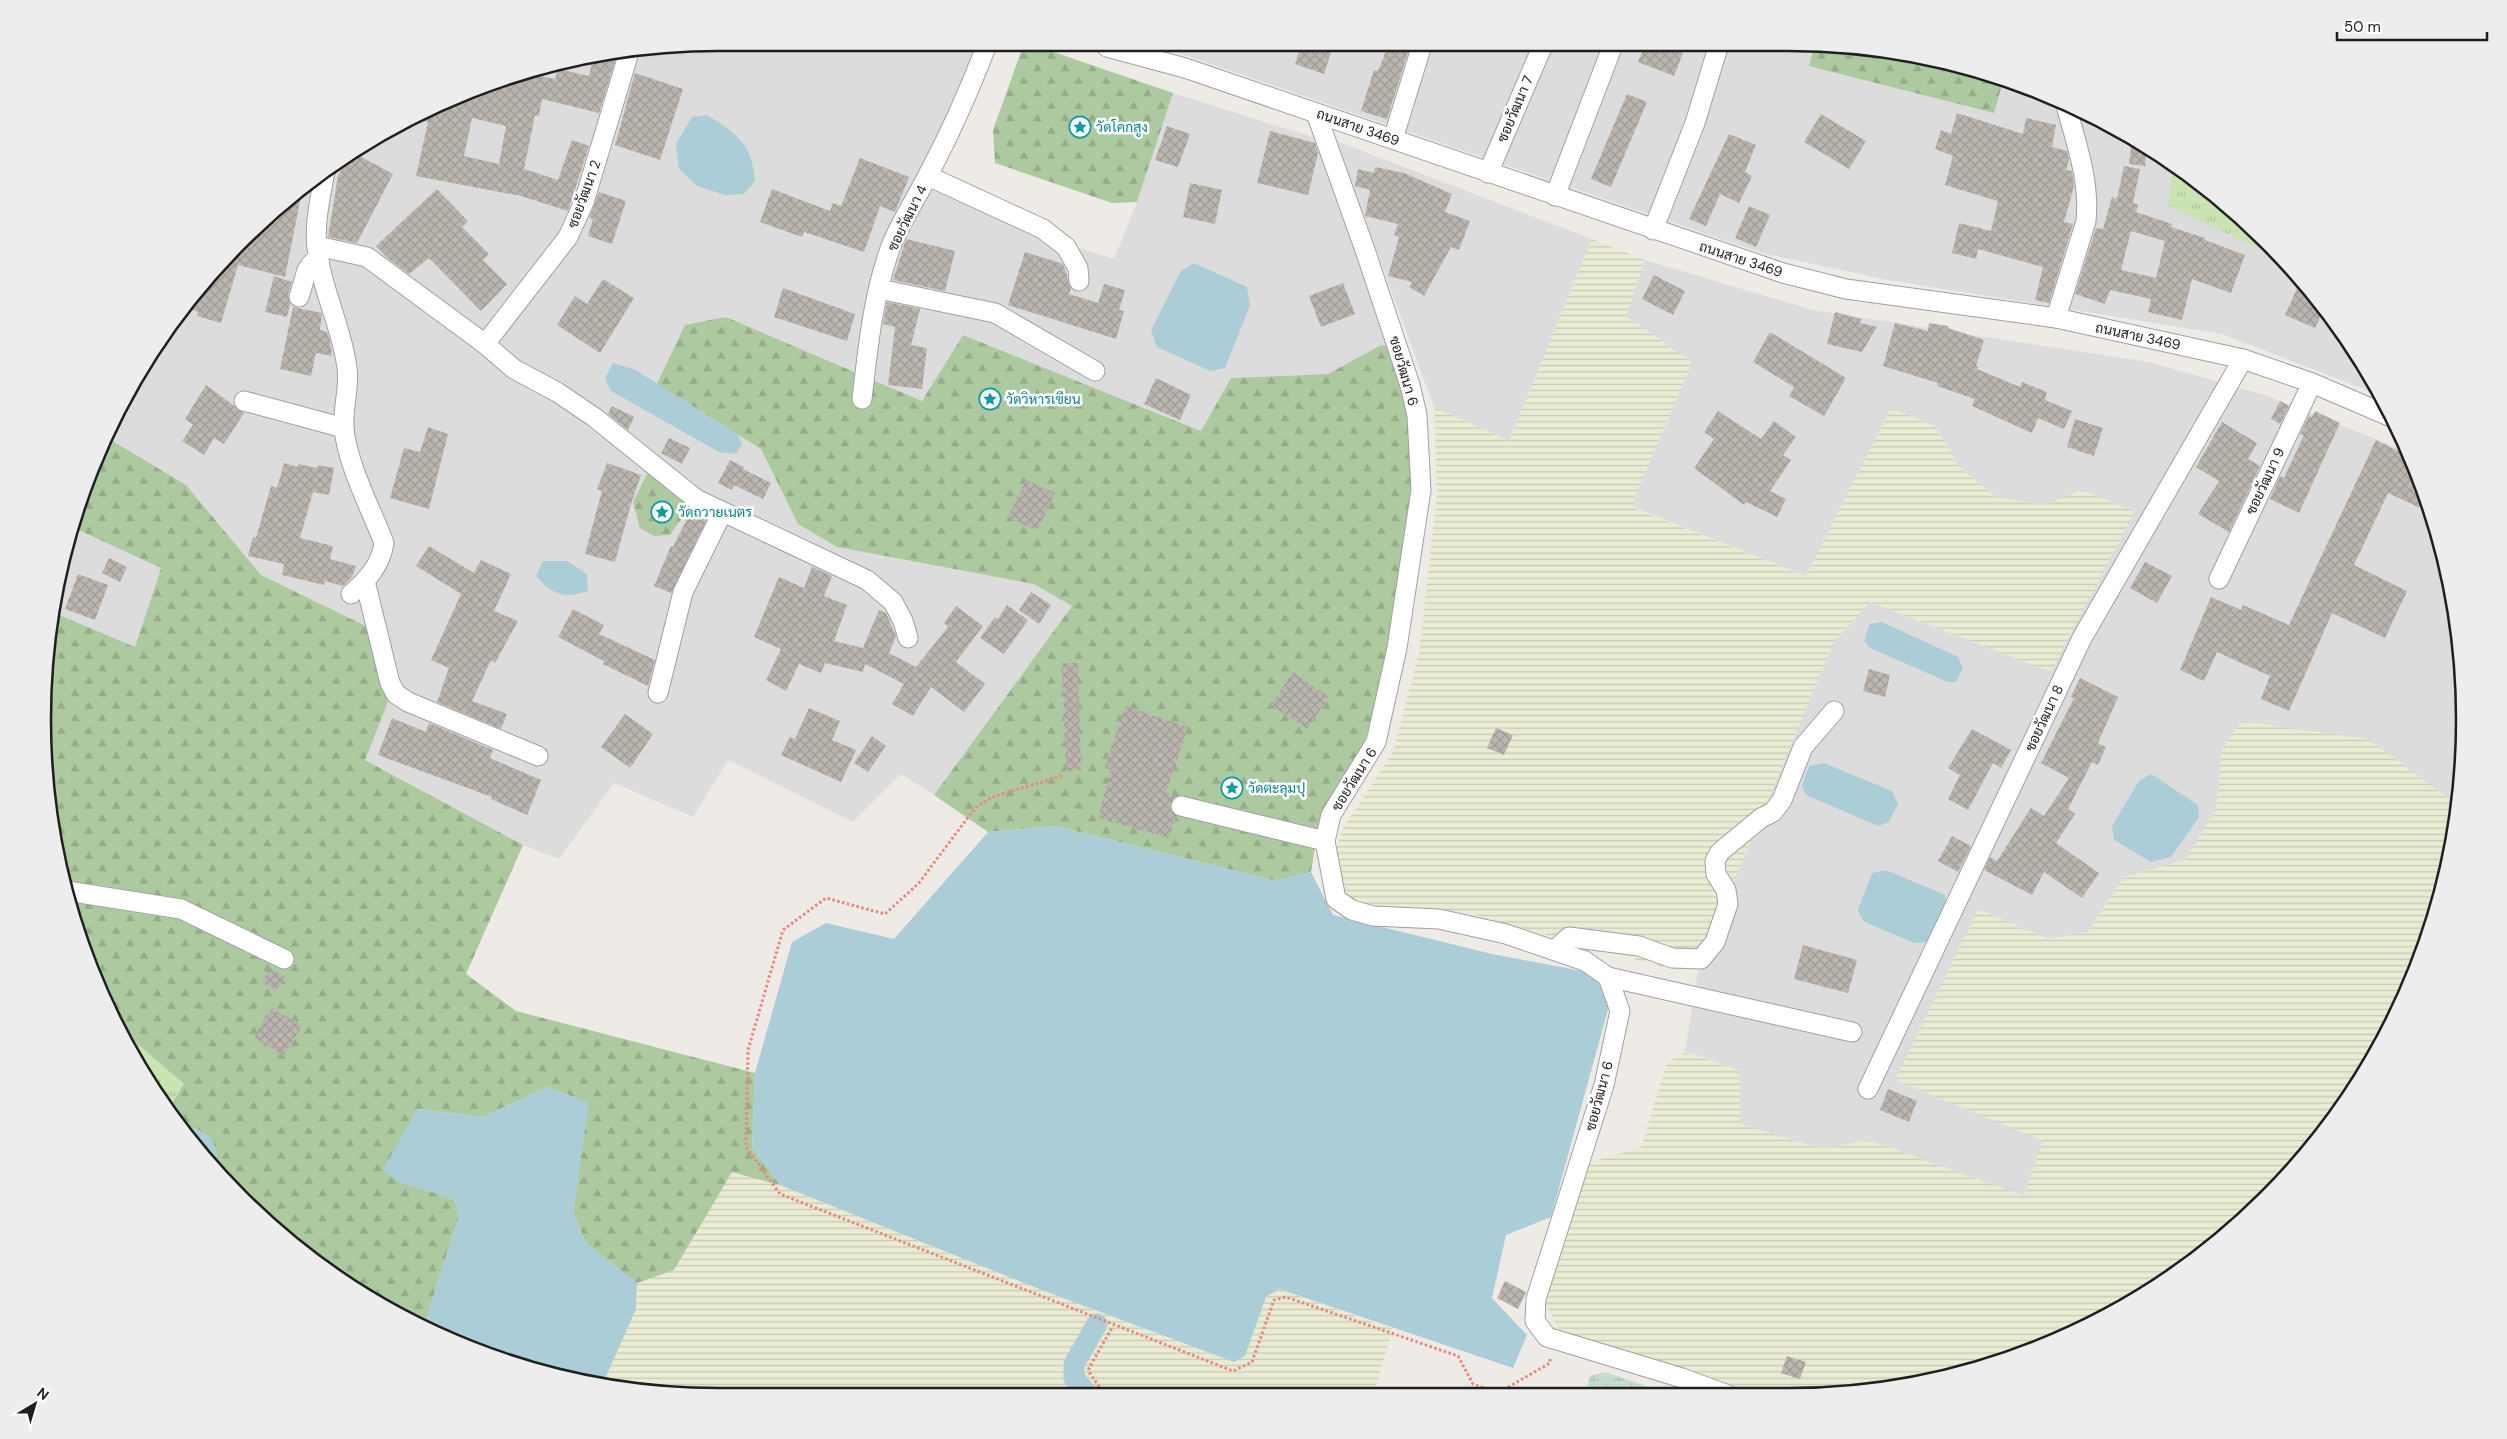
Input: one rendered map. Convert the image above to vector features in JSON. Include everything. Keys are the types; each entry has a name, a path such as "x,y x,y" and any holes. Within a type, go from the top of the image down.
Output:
{"street":[{"name":"ซอยวัฒนา 4","path":"862,399 870,327 891,247 909,207 928,176 965,99 984,51"},
{"path":"1393,139 1420,51"},
{"name":"ซอยวัฒนา 7","path":"1488,173 1540,51"},
{"path":"1555,196 1611,51"},
{"path":"1653,230 1695,123 1716,51"},
{"name":"ถนนสาย 3469","path":"1152,52 1316,113 1783,273 1846,289 2056,318 2243,359 2312,383 2381,412"},
{"name":"ซอยวัฒนา 2","path":"485,344 568,237 584,202 627,58"},
{"name":"ซอยวัฒนา 6","path":"1316,113 1365,250 1410,385 1417,415 1421,490 1397,648 1376,742 1331,815 1324,841 1336,899 1352,910 1373,916 1439,919 1506,934 1585,961 1608,977 1620,1011 1604,1085 1536,1299 1535,1321 1547,1337"},
{"path":"2056,318 2086,221 2088,204 2087,186 2068,113"},
{"path":"928,176 1043,229 1066,247 1078,268 1080,281"},
{"path":"323,182 317,219 318,254 348,369 344,428 352,462 384,544 382,556 365,581 351,594"},
{"path":"318,254 367,257 485,344 514,369 558,392 594,416 696,499 722,513 867,580 893,602 903,622 908,638"},
{"path":"299,297 307,270 318,254"},
{"path":"879,289 995,313 1095,371"},
{"name":"ซอยวัฒนา 8","path":"1868,1090 2082,638 2243,359"},
{"name":"ซอยวัฒนา 9","path":"2219,579 2312,383"},
{"path":"244,401 344,428"},
{"path":"658,692 683,592 722,513"},
{"path":"365,581 390,683 396,694 408,702 538,756"},
{"path":"1555,950 1569,937 1639,946 1672,958 1701,959 1715,942 1728,904 1726,890 1716,874 1715,861 1720,852 1761,818 1773,812 1782,800 1803,748 1834,711"},
{"path":"1181,806 1324,841"},
{"path":"74,891 181,909 284,959"},
{"path":"1608,977 1852,1032"},
{"path":"1547,1337 1709,1388"}],"path":[{"path":"1062,776 992,797 975,808 919,882 885,914 826,898 783,930 748,1050 746,1147 780,1194 1113,1326 1233,1371 1252,1362 1274,1300 1286,1297 1458,1356 1473,1384 1483,1388"},
{"path":"1101,1388 1089,1372 1089,1368 1113,1326"},
{"path":"1508,1388 1550,1363 1547,1337"}],"shaded area":[{"path":"720,51 976,51 959,100 917,183 1027,231 1114,259 1137,202 1173,93 1319,139 1392,347 1381,345 1328,374 1231,378 1201,431 963,335 922,401 726,317 658,384 761,449 798,524 837,547 1035,584 1072,606 934,795 901,774 853,822 728,760 693,817 614,783 559,859 523,845 364,759 388,702 370,628 261,575 186,485 112,441 141,385 164,348 189,313 247,247 313,189 385,141 424,120 464,102 547,74 589,64 632,57"},
{"path":"1173,51 1788,51 1875,57 1918,64 1960,74 2043,102 2083,120 2159,164 2194,189 2260,247 2290,279 2343,348 2369,391 2222,334 1888,280 1762,253"},
{"path":"1336,141 1592,239 1509,441 1434,407"},
{"path":"1645,260 1813,310 2149,362 2265,395 2398,448 2420,505 2433,547 2443,589 2450,632 2456,720 2451,800 2368,739 2222,749 2216,810 2185,860 2124,877 2088,932 2049,939 1978,909 2044,1141 2024,1196 1869,1140 1822,1149 1740,1124 1739,1070 1685,1051 1699,965 1834,641 1870,602 2051,672 2082,491 2044,505 1996,497 1959,467 1936,427 1891,408 1806,576 1631,506 1692,362 1626,316"},
{"path":"79,530 161,567 135,647 60,615 64,589"}],"green space":[{"path":"1051,51 1173,93 1137,202 1112,203 995,163 993,130 1021,52"},
{"path":"1813,52 1875,57 1918,64 2001,87 1994,113 1809,66"},
{"path":"2172,173 2228,217 2263,250 2168,206"},
{"path":"1592,239 1645,260 1626,316 1692,362 1631,507 1806,576 1891,408 1936,427 1959,467 1996,497 2044,505 2082,490 2135,511 2051,672 1870,602 1834,642 1699,965 1677,971 1464,912 1375,909 1341,893 1335,854 1342,830 1393,752 1419,653 1437,495 1434,407 1509,441"},
{"path":"726,317 922,401 963,335 1201,431 1231,378 1328,374 1381,345 1392,347 1410,413 1413,498 1391,656 1361,753 1318,829 1311,872 1276,881 1055,826 988,832 934,795 1072,606 1034,584 837,547 798,524 761,449 657,384 685,325"},
{"path":"112,441 186,485 261,575 370,628 388,702 365,760 523,845 466,974 516,1011 755,1073 752,1147 780,1185 732,1172 674,1270 637,1283 586,1243 573,1213 588,1103 548,1087 483,1117 417,1109 398,1181 454,1199 459,1216 426,1320 385,1298 313,1250 247,1192 217,1160 215,1158 217,1154 196,1128 191,1129 172,1103 184,1084 134,1040 120,1015 102,975 74,892 64,850 57,807 51,720 53,676 60,615 135,647 161,568 79,530 102,464"},
{"path":"647,474 657,475 688,499 689,508 670,535 654,536 640,528 633,502"},
{"path":"2241,721 2368,739 2451,800 2443,850 2433,892 2405,975 2387,1015 2343,1091 2318,1126 2260,1192 2228,1222 2159,1275 2083,1319 2043,1337 1960,1365 1918,1375 1875,1382 1788,1388 1722,1388 1584,1343 1559,1329 1546,1304 1588,1163 1641,1147 1667,1063 1685,1052 1739,1070 1741,1124 1822,1149 1869,1140 2024,1196 2043,1141 1895,1080 1978,909 2049,939 2088,932 2124,877 2185,860 2216,810 2222,749"},
{"path":"134,1040 184,1084 172,1103"},
{"path":"732,1171 780,1185 1034,1287 1234,1362 1245,1356 1266,1297 1279,1289 1393,1329 1375,1388 720,1388 676,1386 605,1378 636,1309 637,1283 674,1270"},
{"path":"1605,1372 1652,1388 1587,1388 1590,1376"}],"water":[{"path":"707,115 735,134 746,148 755,181 744,194 725,195 697,186 679,169 676,144 692,117"},
{"path":"1194,263 1247,287 1250,306 1225,368 1210,371 1157,347 1151,330 1181,271"},
{"path":"613,363 634,369 738,435 742,445 736,454 719,452 611,391 605,378"},
{"path":"543,561 567,561 587,574 588,591 565,595 553,591 536,576"},
{"path":"1882,622 1958,657 1963,668 1956,682 1948,682 1870,648 1864,641 1870,624"},
{"path":"1824,763 1892,791 1898,804 1889,822 1878,826 1806,795 1802,786 1809,766"},
{"path":"2151,774 2198,805 2199,817 2171,857 2151,862 2114,840 2112,826 2139,781"},
{"path":"1055,826 1276,881 1311,872 1333,915 1492,954 1592,973 1610,1002 1551,1217 1506,1235 1492,1298 1527,1335 1513,1368 1279,1289 1266,1297 1245,1356 1234,1362 1034,1287 780,1185 752,1147 755,1073 792,942 826,923 894,939 988,832"},
{"path":"1886,870 1945,895 1946,903 1929,942 1914,943 1863,921 1858,910 1872,873"},
{"path":"548,1087 589,1103 573,1213 586,1243 637,1283 636,1309 605,1378 547,1365 505,1352 464,1337 426,1320 459,1216 454,1199 398,1181 382,1171 417,1109 483,1117"},
{"path":"196,1128 213,1140 217,1154 215,1157 191,1129"}],"building":[{"path":"1299,51 1331,51 1324,74 1295,64"},
{"path":"1386,51 1408,51 1387,119 1361,111 1374,70 1378,71"},
{"path":"1643,51 1678,51 1683,53 1674,76 1638,62"},
{"path":"615,60 599,113 542,99 539,116 535,115 524,169 558,180 572,140 589,146 568,211 521,196 416,176 428,122 423,121 464,102 540,76 555,79 557,72 563,70 589,76 592,64","holes":["472,118 506,126 499,164 464,156"]},
{"path":"635,73 683,89 660,160 615,145"},
{"path":"1627,94 1647,102 1611,187 1591,179"},
{"path":"1957,113 2023,134 2026,118 2056,125 2052,147 2067,151 2069,159 2066,170 2072,171 2074,186 2064,222 2073,224 2049,303 2035,300 2043,267 1978,249 1976,259 1952,253 1959,223 1991,231 1998,201 1945,185 1953,156 1935,149 1941,130 1951,134"},
{"path":"1821,114 1866,141 1849,169 1804,142"},
{"path":"1167,126 1190,134 1178,167 1155,160"},
{"path":"1270,131 1315,143 1318,153 1308,195 1257,183"},
{"path":"1729,134 1756,145 1745,172 1752,176 1739,203 1720,194 1706,226 1689,219"},
{"path":"2131,147 2146,156 2145,166 2129,164"},
{"path":"360,156 393,174 357,243 328,237 338,176 342,168"},
{"path":"860,158 909,177 895,212 880,206 864,252 804,232 802,237 760,222 772,189 830,211 833,203 841,206"},
{"path":"2124,166 2140,169 2133,203 2138,205 2136,212 2172,224 2171,227 2205,238 2205,240 2245,255 2231,293 2192,279 2182,320 2148,312 2151,299 2110,290 2105,304 2075,294 2096,228 2103,229 2112,197 2117,199","holes":["2131,231 2165,241 2156,278 2121,270"]},
{"path":"1375,167 1404,173 1452,194 1445,212 1470,221 1459,250 1451,247 1424,296 1409,287 1412,282 1388,276 1399,237 1394,235 1398,224 1365,216 1370,190 1355,186 1358,169 1374,173"},
{"path":"1190,183 1222,190 1215,224 1183,217"},
{"path":"437,189 468,221 462,227 489,254 483,260 507,284 481,311 429,258 409,274 390,260 376,246"},
{"path":"599,192 626,201 612,244 588,236 593,219 589,218"},
{"path":"300,199 285,277 238,265 221,323 197,316 198,312 191,310 217,279 247,247"},
{"path":"1749,206 1770,215 1756,247 1735,238"},
{"path":"906,239 955,251 945,291 893,280"},
{"path":"1025,252 1063,264 1071,288 1069,294 1098,303 1104,284 1125,290 1119,310 1124,311 1116,339 1008,305"},
{"path":"1654,275 1685,291 1673,315 1642,299"},
{"path":"274,276 292,282 288,294 290,304 287,317 265,312"},
{"path":"603,279 634,298 600,353 557,325 575,296 587,304"},
{"path":"1343,283 1355,314 1321,327 1309,296"},
{"path":"783,288 855,314 847,341 774,317"},
{"path":"2297,288 2320,316 2315,328 2285,315"},
{"path":"887,302 920,309 911,345 927,348 922,389 888,385 895,327 883,324"},
{"path":"293,307 322,313 320,330 327,332 330,341 332,356 316,353 311,376 280,369"},
{"path":"1835,312 1861,319 1860,323 1877,327 1862,352 1827,344"},
{"path":"1895,323 1928,331 1929,323 1948,326 1948,328 1984,340 1976,366 1978,366 1977,369 2020,387 2022,382 2047,392 2045,400 2072,411 2064,429 2038,418 2032,433 1972,406 1975,399 1937,386 1938,383 1883,366"},
{"path":"1770,332 1846,378 1824,416 1789,396 1794,387 1753,362"},
{"path":"1156,378 1191,395 1180,420 1144,404"},
{"path":"206,385 244,413 224,444 214,438 204,455 182,441 193,425 185,419"},
{"path":"2280,401 2289,406 2280,424 2271,419"},
{"path":"612,406 634,417 628,430 608,414"},
{"path":"1718,411 1761,439 1774,421 1796,437 1783,455 1791,460 1770,491 1786,499 1777,517 1746,502 1744,505 1694,468 1714,439 1704,432"},
{"path":"2315,411 2340,423 2299,513 2270,499 2280,476 2284,478 2304,435 2300,434 2309,416 2312,417"},
{"path":"2075,419 2103,428 2094,456 2067,447"},
{"path":"2222,422 2257,443 2248,459 2260,466 2229,532 2198,514 2219,481 2196,467"},
{"path":"428,427 448,434 429,509 390,498 404,448 420,452"},
{"path":"669,438 690,448 682,464 661,453"},
{"path":"2376,440 2399,452 2421,508 2388,493 2354,565 2407,591 2385,638 2332,613 2289,711 2261,699 2270,676 2217,652 2204,681 2180,670 2211,597 2241,610 2243,605 2289,625"},
{"path":"730,460 771,483 763,499 734,485 732,490 718,483"},
{"path":"284,463 298,467 298,464 317,468 318,465 334,468 329,495 313,492 300,538 333,546 330,559 356,566 352,577 343,586 325,581 324,585 282,575 284,564 248,556 253,537 256,538 271,486 277,488"},
{"path":"607,463 641,475 615,562 585,554 602,491 597,489"},
{"path":"1026,480 1055,493 1037,531 1008,517"},
{"path":"691,511 707,519 671,593 654,586 671,546 673,547"},
{"path":"429,546 474,573 481,560 511,574 494,611 518,621 495,663 491,660 472,701 507,714 501,729 437,702 449,668 431,660 461,594 416,566"},
{"path":"109,558 127,567 120,582 102,573"},
{"path":"2145,562 2172,576 2157,603 2130,588"},
{"path":"812,567 832,576 824,596 847,605 834,641 863,648 879,610 886,613 896,636 889,653 916,667 948,627 944,623 956,606 983,626 956,662 985,684 964,712 931,687 913,716 892,704 904,684 865,664 863,672 825,663 821,673 799,664 786,691 766,680 781,649 754,637 779,577 804,588"},
{"path":"78,574 108,585 95,620 65,609"},
{"path":"1031,592 1051,605 1039,624 1019,610"},
{"path":"1007,605 1028,620 1004,654 980,638 995,617 998,619"},
{"path":"573,609 604,625 599,634 655,660 648,686 603,664 604,661 558,637"},
{"path":"1062,663 1078,663 1081,770 1066,771"},
{"path":"1869,669 1890,675 1885,697 1863,691"},
{"path":"1293,672 1329,697 1307,729 1271,705"},
{"path":"2080,678 2118,697 2098,743 2106,747 2098,765 2092,762 2068,809 2075,814 2056,843 2099,873 2082,898 2044,872 2032,895 1984,870 1990,857 1997,861 2031,808 2044,816 2069,778 2041,763 2074,698 2071,697"},
{"path":"1125,706 1188,727 1166,792 1177,796 1170,804 1170,810 1176,815 1169,838 1098,818 1111,769 1104,770"},
{"path":"809,708 840,721 832,740 856,750 841,782 781,755 790,737 795,739"},
{"path":"625,714 653,734 630,768 601,747"},
{"path":"392,718 426,732 429,723 493,750 490,758 541,780 527,815 491,799 492,797 378,755"},
{"path":"1496,728 1513,735 1504,755 1487,748"},
{"path":"1972,729 2011,750 2001,768 1993,763 1968,810 1948,799 1960,775 1948,768"},
{"path":"872,736 886,746 868,772 854,763"},
{"path":"1952,836 1971,846 1958,872 1938,861"},
{"path":"1803,945 1857,960 1848,993 1794,979"},
{"path":"270,968 285,977 276,991 262,982"},
{"path":"272,1008 302,1026 283,1056 254,1037"},
{"path":"1888,1089 1917,1101 1909,1122 1880,1110"},
{"path":"1505,1281 1526,1292 1518,1309 1497,1298"},
{"path":"1787,1356 1806,1362 1800,1379 1781,1373"}],"waterway":[{"path":"1082,1388 1074,1378 1074,1364 1097,1324"}],"place":[{"name":"วัดโคกสูง","path":"1080,127"},
{"name":"วัดวิหารเขียน","path":"990,399"},
{"name":"วัดถวายเนตร","path":"662,512"},
{"name":"วัดตะลุมปุ","path":"1232,788"}]}
